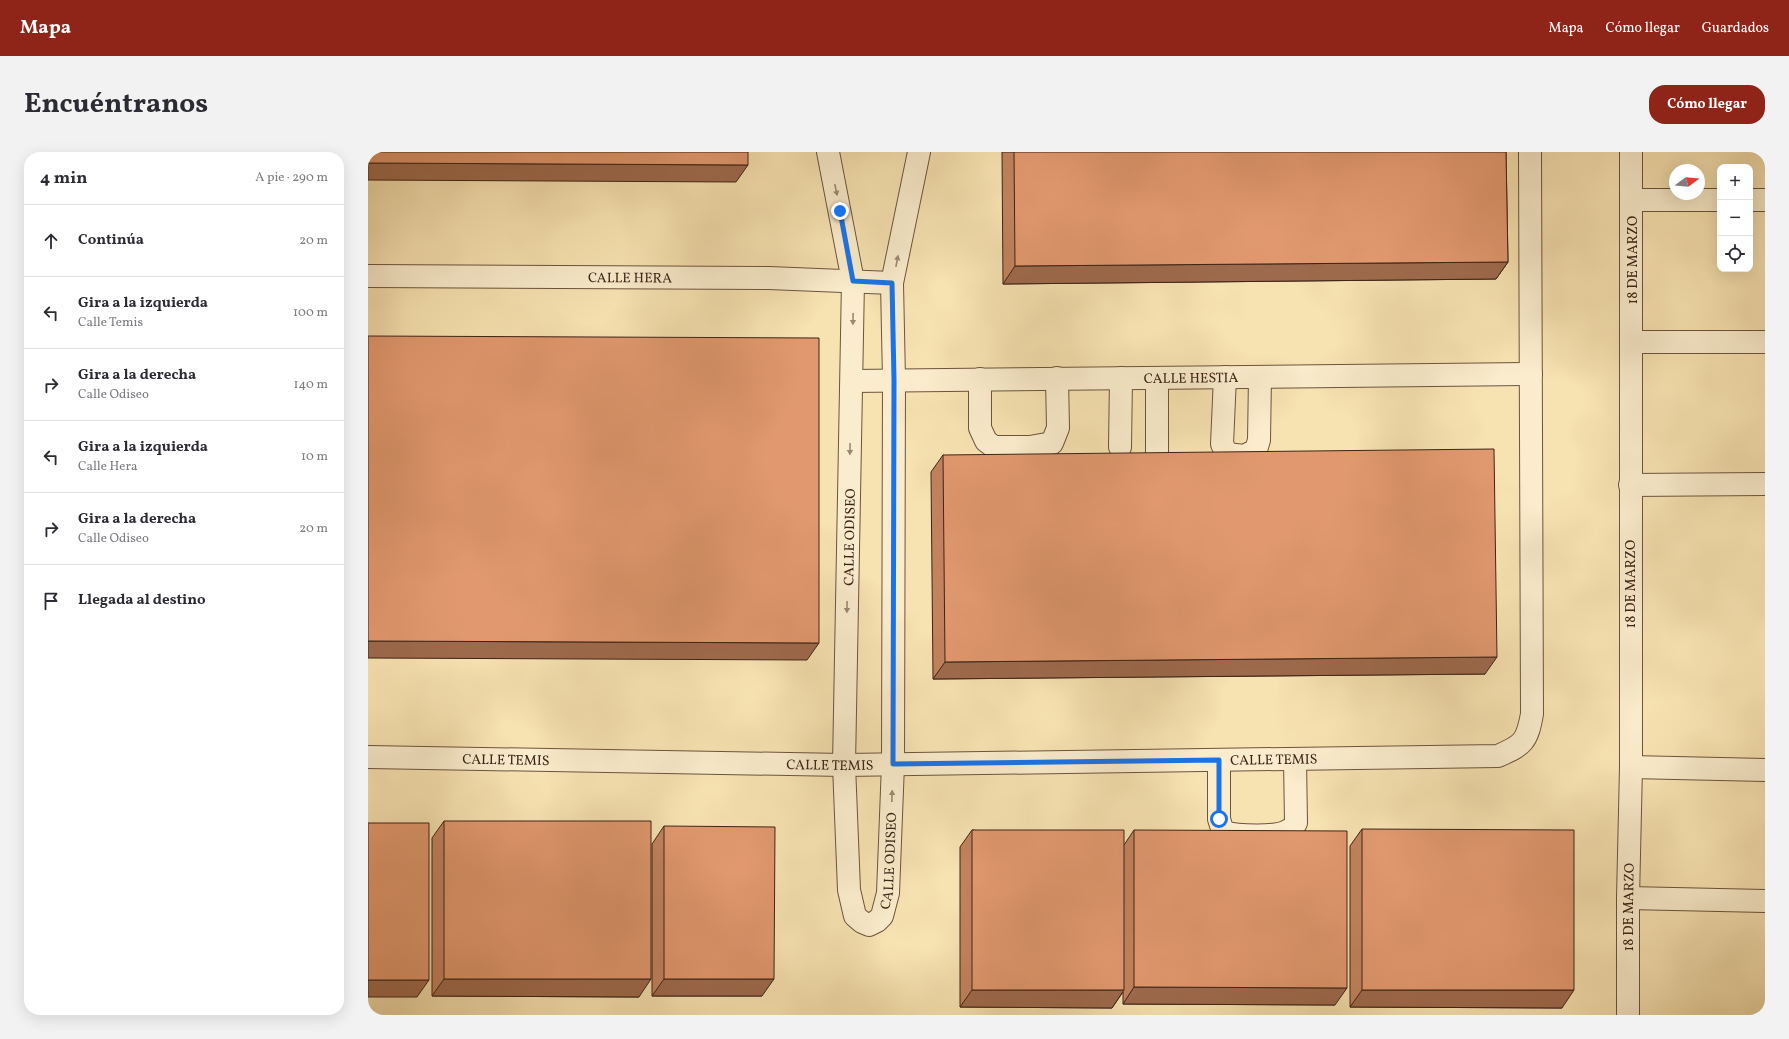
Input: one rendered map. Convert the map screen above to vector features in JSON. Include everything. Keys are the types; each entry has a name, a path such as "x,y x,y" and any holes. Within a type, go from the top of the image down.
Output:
{"street":[{"name":"CALLE ODISEO","path":"828,152 853,281 844,765 849,890 855,916 862,922 869,925 877,921 882,916 888,893 893,764 894,380 892,283 919,152"},
{"path":"1530,152 1531,374"},
{"name":"18 DE MARZO","path":"1628,1015 1628,898 1631,767 1630,485 1632,152"},
{"path":"1632,200 1717,200"},
{"path":"1753,200 1765,200"},
{"name":"CALLE HERA","path":"368,276 761,278 892,283"},
{"path":"1632,342 1765,342"},
{"name":"CALLE HESTIA","path":"852,381 1531,374"},
{"name":"CALLE TEMIS","path":"368,757 844,765 1498,756 1515,749 1526,739 1532,714 1531,374"},
{"path":"1225,377 1222,444 1227,454 1244,456 1256,450 1258,440 1260,377"},
{"path":"980,379 980,428 986,441 994,447 1030,447 1052,443 1058,428 1058,378"},
{"path":"1120,447 1121,378"},
{"path":"1157,378 1157,452"},
{"path":"1630,485 1765,484"},
{"path":"1219,760 1219,819 1222,832 1233,835 1278,834 1288,831 1296,823 1295,759"},
{"path":"1631,767 1765,770"},
{"path":"1628,898 1765,901"}],"building":[{"path":"368,152 748,152 748,165 368,163"},
{"path":"1014,152 1506,152 1508,262 1015,266"},
{"path":"368,336 819,338 819,643 368,641"},
{"path":"1494,449 1497,657 945,662 943,455"},
{"path":"444,821 651,821 651,979 444,979"},
{"path":"368,823 429,823 429,980 368,980"},
{"path":"664,826 775,827 774,979 664,979"},
{"path":"1362,829 1574,830 1574,990 1362,990"},
{"path":"972,830 1124,830 1124,990 972,990"},
{"path":"1134,830 1347,831 1347,988 1134,987"}],"route":[{"path":"840,211 853,281 892,283 894,380 893,764 1219,760 1219,819"}]}
